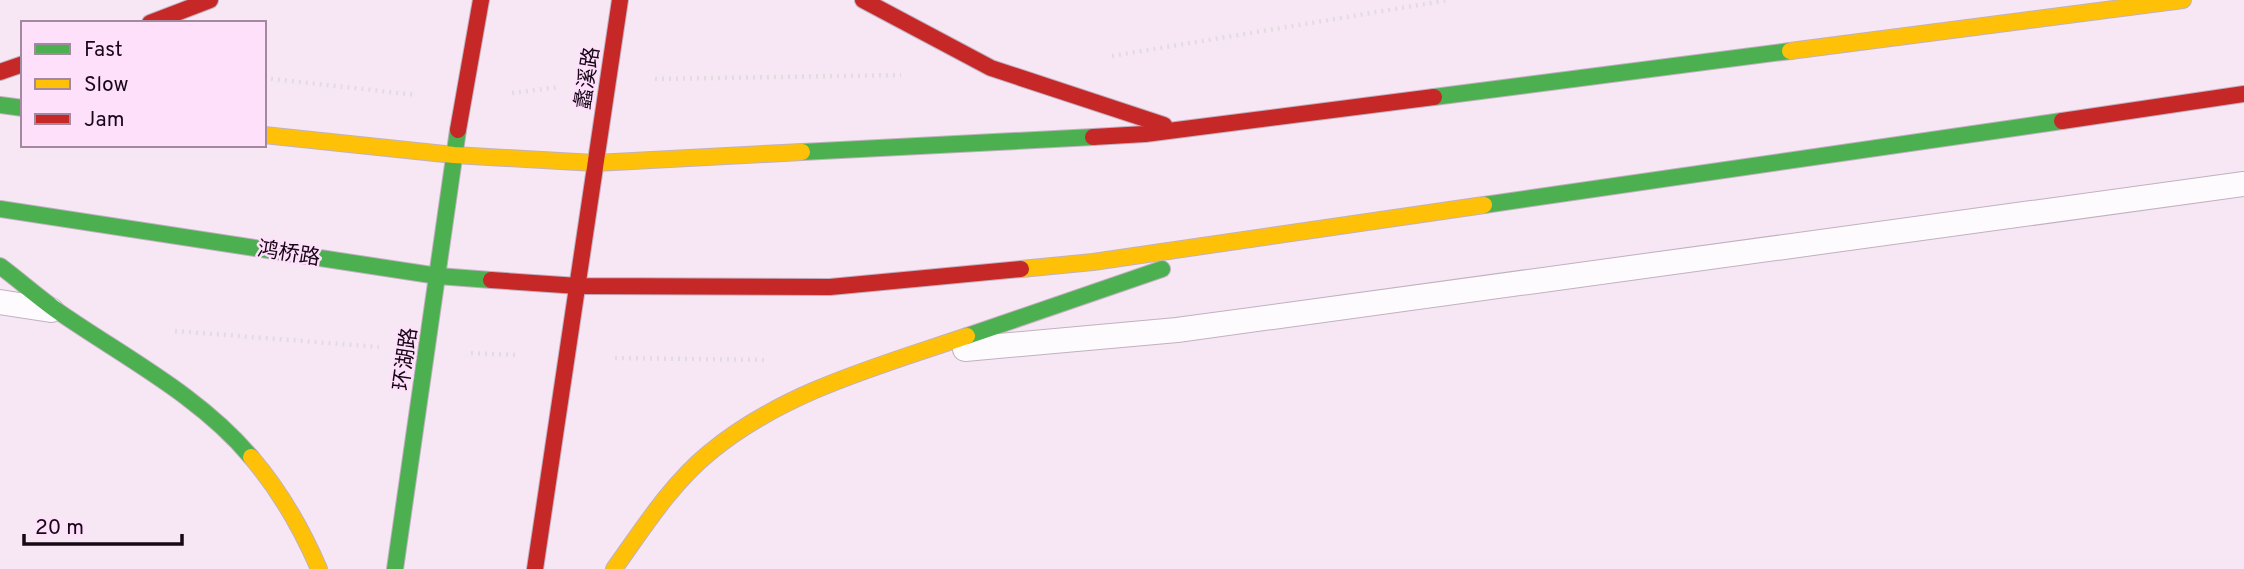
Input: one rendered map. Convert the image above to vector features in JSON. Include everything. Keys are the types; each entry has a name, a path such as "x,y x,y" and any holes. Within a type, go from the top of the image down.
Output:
{"main road":[{"path":"155,21 210,0"},
{"path":"454,155 481,0"},
{"name":"蠡溪路","path":"595,163 620,0"},
{"path":"863,0 992,68 1180,130"},
{"path":"266,135 454,155 595,163 1180,130 2183,0"},
{"path":"0,72 21,65"},
{"path":"614,569 659,507 708,453 767,414 836,381 1057,307 1233,242 2244,94"},
{"path":"0,105 21,108"},
{"name":"环湖路","path":"396,569 454,155"},
{"path":"536,569 595,163"},
{"name":"鸿桥路","path":"0,209 438,275 578,286 830,288 1093,262 1233,242"},
{"path":"0,266 57,311 195,402 250,454 285,498 319,569"}],"lane":[{"path":"915,353 1177,330 2244,184"},
{"path":"0,303 57,311"}],"path":[{"path":"266,78 464,100"},
{"path":"162,330 427,351 566,357 769,360"}],"traffic: fast":[{"path":"1434,97 1790,51"},
{"path":"0,105 21,108"},
{"path":"1484,205 2062,121"},
{"path":"395,569 458,130"},
{"path":"802,152 1093,137"},
{"path":"0,209 438,276 491,280"},
{"path":"0,266 59,312 185,396 231,435 251,457"},
{"path":"967,336 1162,269"}],"traffic: slow":[{"path":"1790,51 2183,0"},
{"path":"266,135 454,155 595,163 802,152"},
{"path":"1021,269 1093,262 1484,205"},
{"path":"614,569 682,479 709,453 737,432 768,413 832,383 967,336"},
{"path":"251,457 290,510 319,569"}],"traffic: jam":[{"path":"155,21 210,0"},
{"path":"458,130 481,0"},
{"path":"535,569 620,0"},
{"path":"863,0 991,68 1164,125"},
{"path":"0,72 21,65"},
{"path":"2062,121 2244,94"},
{"path":"1093,137 1145,134 1434,97"},
{"path":"491,280 578,286 830,287 1021,269"}]}
